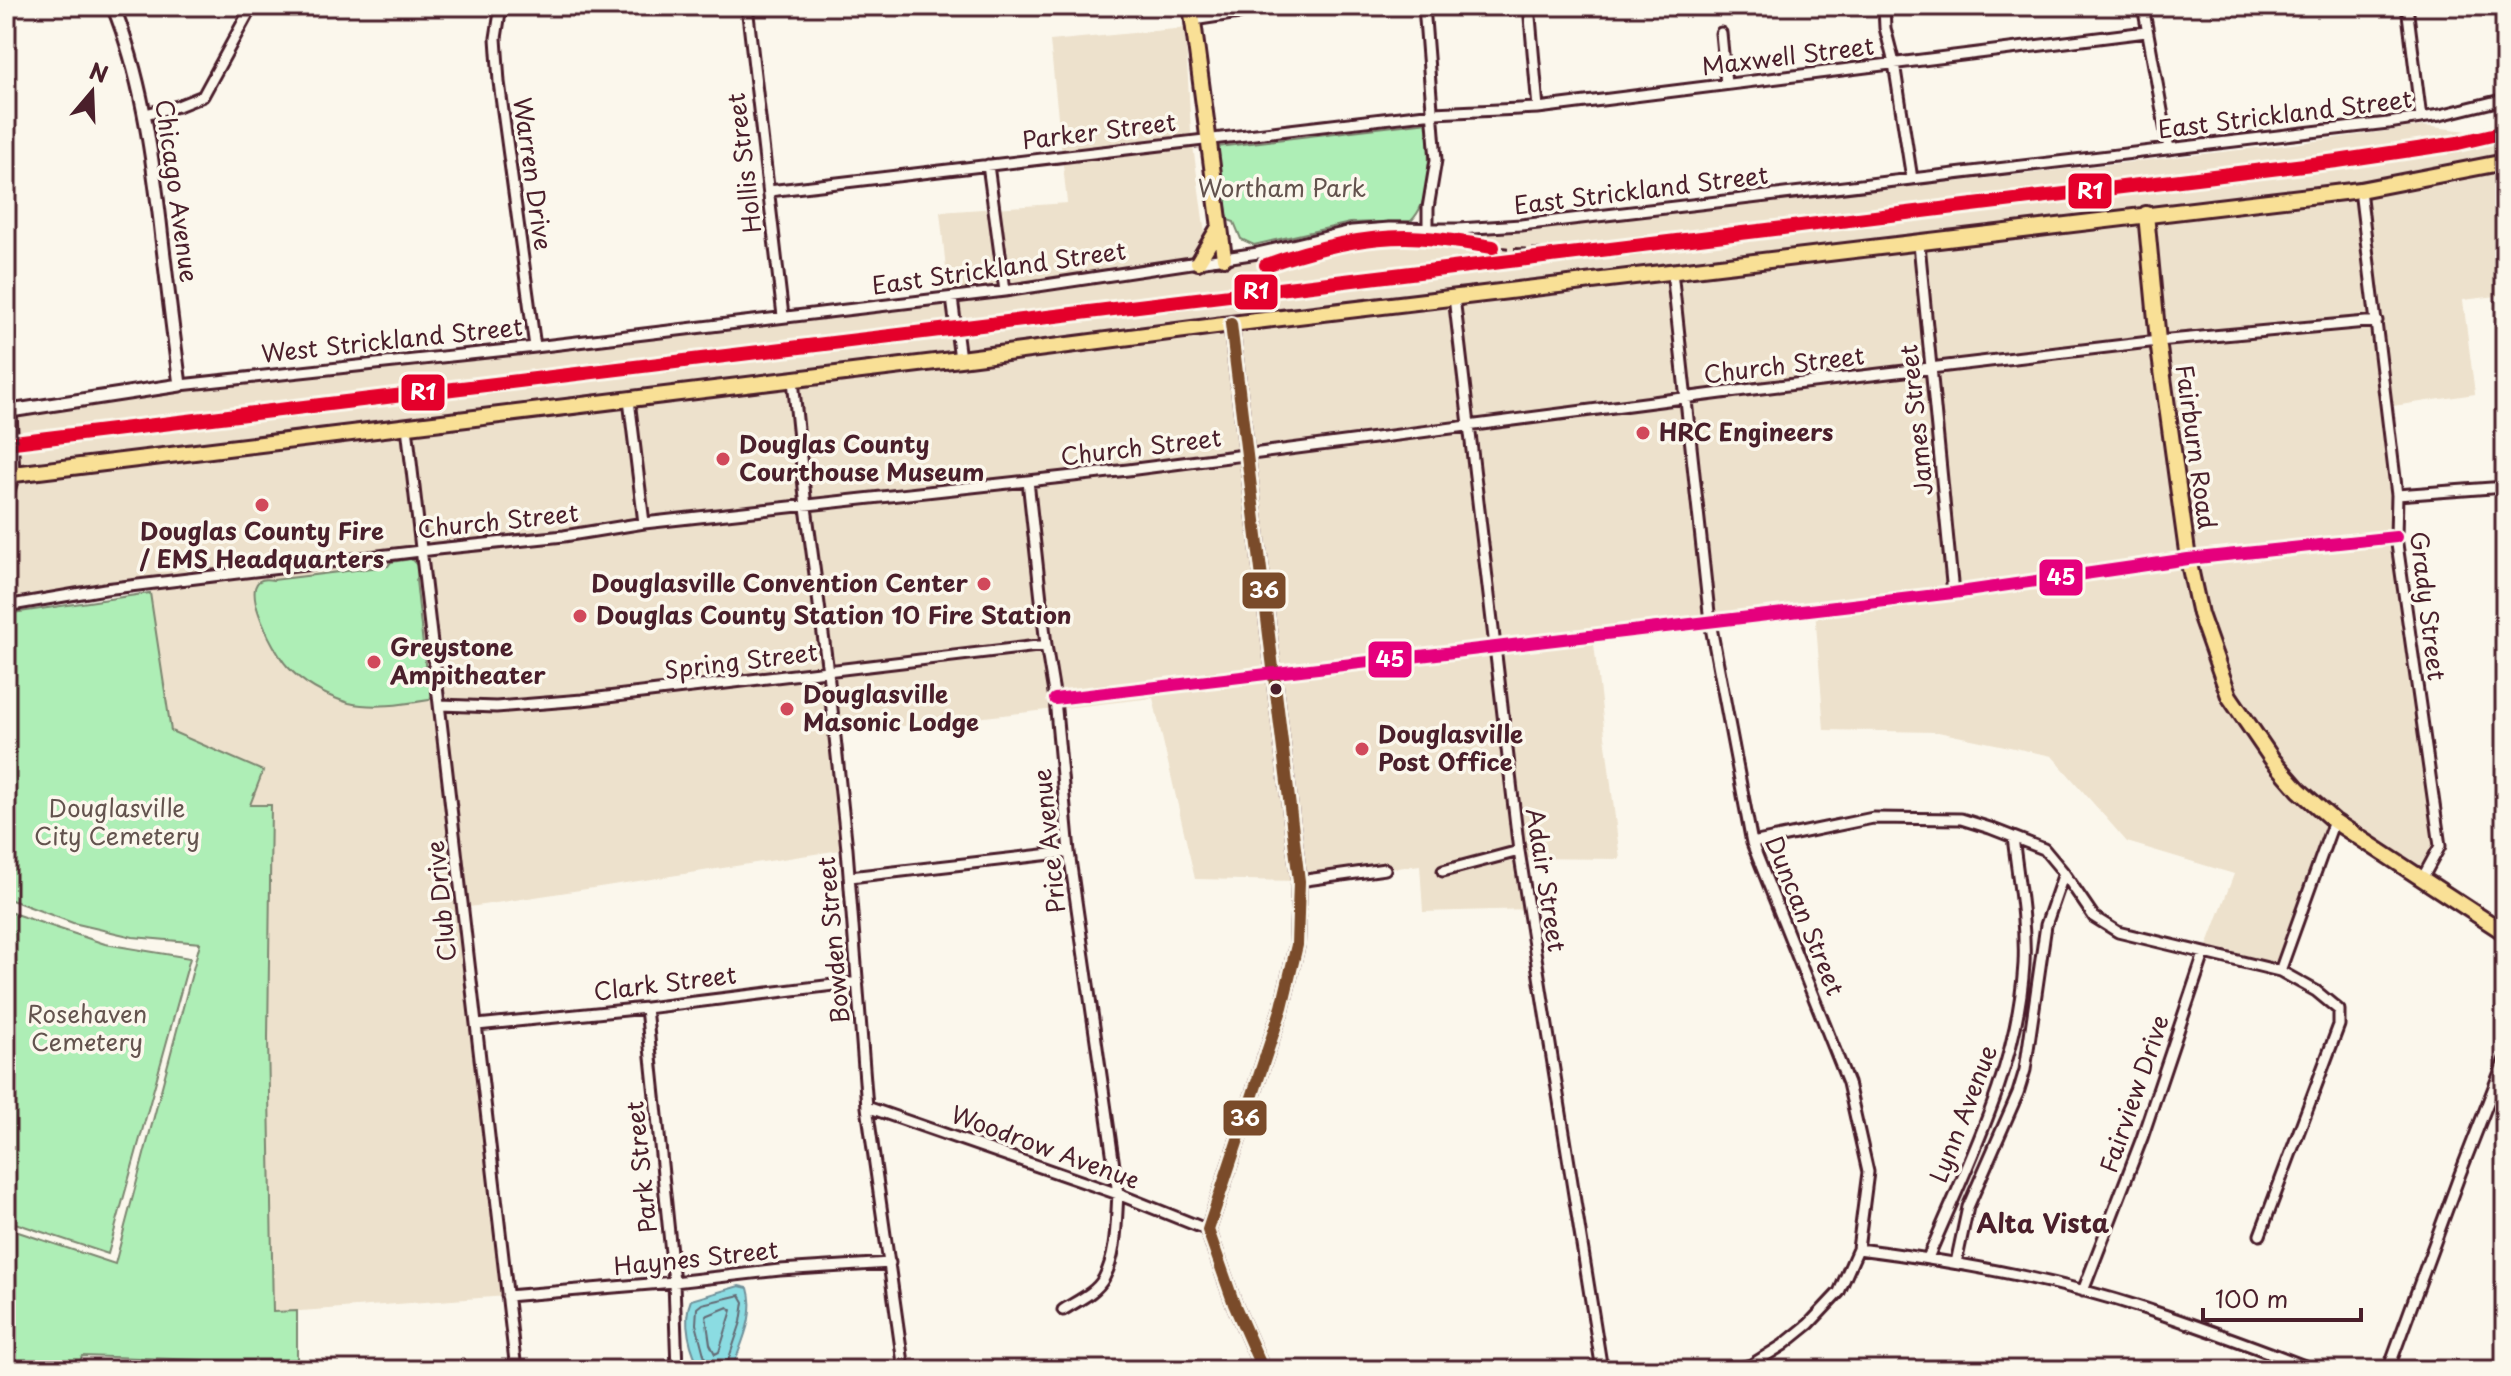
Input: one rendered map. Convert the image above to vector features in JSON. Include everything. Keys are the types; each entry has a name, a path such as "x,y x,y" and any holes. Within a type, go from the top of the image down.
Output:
{"main road":[{"path":"1192,13 1224,258"},
{"path":"10,475 1231,324 2360,190 2505,162"},
{"name":"Fairburn Road","path":"2146,214 2158,341 2188,559 2200,614 2229,696 2272,759 2299,790 2334,821 2505,933"},
{"path":"1198,262 1219,227"},
{"path":"1231,324 1299,881 1297,945 1282,1007 1208,1230 1234,1304 1263,1370"}],"street":[{"name":"Chicago Avenue","path":"113,6 128,42 145,114 180,385"},
{"path":"145,114 203,96 252,6"},
{"name":"Warren Drive","path":"501,6 496,38 499,82 535,347"},
{"name":"Hollis Street","path":"747,6 783,316"},
{"path":"1192,13 1286,6"},
{"path":"1424,6 1436,160 1428,208 1428,229"},
{"path":"1529,6 1538,108"},
{"path":"1884,6 1885,28 1894,63 1912,179"},
{"path":"2143,6 2169,149"},
{"path":"2407,6 2421,118"},
{"name":"Maxwell Street","path":"1434,113 1538,108 2146,32"},
{"path":"1721,33 1726,84"},
{"name":"East Strickland Street","path":"783,316 1005,291 1258,253 1352,231 1521,225 2421,118 2505,99"},
{"name":"Parker Street","path":"769,191 1434,113"},
{"path":"988,165 1005,291"},
{"name":"Grady Street","path":"2360,190 2397,495 2396,537 2440,846 2422,879"},
{"name":"James Street","path":"1919,244 1953,593"},
{"name":"Duncan Street","path":"1672,271 1710,622 1752,843 1848,1083 1868,1172 1858,1249 1839,1292 1809,1324 1783,1345 1751,1365 1732,1370"},
{"name":"Adair Street","path":"1454,297 1519,851 1602,1370"},
{"path":"952,298 960,359"},
{"name":"West Strickland Street","path":"8,412 180,385 535,347 783,316"},
{"name":"Church Street","path":"6,606 105,589 566,536 644,523 1247,456 1468,425 1932,368 2158,341 2377,321"},
{"name":"Bowden Street","path":"793,380 850,877 867,1107 904,1370"},
{"path":"629,400 644,523"},
{"path":"6,497 10,475 8,412"},
{"name":"Club Drive","path":"407,427 516,1370"},
{"name":"Price Avenue","path":"1028,481 1055,699 1069,852 1118,1194 1116,1231 1103,1279 1092,1292 1063,1310"},
{"path":"2397,495 2505,487"},
{"path":"1055,699 1953,593 2188,559 2396,537"},
{"name":"Spring Street","path":"440,705 496,707 582,700 1046,645"},
{"path":"1752,843 1873,818 1961,819 2044,849 2086,907 2105,926 2125,934 2280,971 2329,1000 2339,1010 2339,1025 2260,1235"},
{"path":"2280,971 2334,821"},
{"name":"Lynn Avenue","path":"1928,1258 2004,1075 2017,1022 2024,965 2024,926 2013,837"},
{"path":"1443,871 1519,851"},
{"path":"850,877 1069,852"},
{"path":"1299,881 1385,869"},
{"path":"1956,1263 1968,1207 2025,1070 2046,925 2064,873"},
{"name":"Fairview Drive","path":"2083,1291 2142,1138 2204,954"},
{"name":"Clark Street","path":"477,1025 858,982"},
{"name":"Park Street","path":"646,1008 674,1282 677,1370"},
{"path":"2388,1370 2505,1059"},
{"name":"Woodrow Avenue","path":"867,1107 1118,1194 1208,1230"},
{"path":"1858,1249 1956,1263 2083,1291 2142,1308 2315,1370"},
{"name":"Haynes Street","path":"507,1296 780,1270 890,1263"}],"shaded area":[{"path":"1185,28 1191,131 1207,249 1269,256 1352,235 1428,229 1459,237 2293,144 2423,126 2505,135 2505,295 2463,300 2475,394 2393,406 2396,537 2440,846 2422,879 2334,822 2280,971 2204,954 2234,874 2127,842 2052,756 1938,732 1824,730 1815,610 1593,636 1620,859 1521,858 1529,909 1423,912 1420,865 1299,881 1195,879 1153,698 841,733 847,849 463,908 507,1296 273,1313 268,1038 271,806 250,806 263,771 171,731 148,578 105,593 6,606 6,412 180,385 949,297 940,212 1067,203 1050,41"}],"green space":[{"name":"Wortham Park","path":"1428,122 1426,188 1418,212 1411,221 1350,223 1254,245 1241,239 1234,222 1228,220 1217,147"},
{"path":"411,559 418,566 416,580 427,682 432,687 433,695 429,700 379,706 349,703 315,689 287,666 259,614 255,587 261,580 388,566 391,562"},
{"name":"Douglasville City Cemetery","path":"150,593 171,731 263,771 250,805 271,805 268,1038 273,1312 297,1311 297,1363 82,1356 77,1370 6,1370 6,1228 115,1264 200,943 133,937 73,923 6,898 6,614"},
{"name":"Rosehaven Cemetery","path":"6,911 105,944 190,958 108,1254 6,1220"}],"water":[{"path":"739,1286 748,1288 750,1308 747,1328 733,1367 727,1370 702,1370 689,1336 687,1317 691,1300"}],"railway":[{"path":"1266,265 1319,249 1374,239 1426,239 1522,249 1618,241"}],"transit line":[{"name":"R1","path":"6,443 2337,161 2458,143 2505,132"},
{"name":"R1","path":"1266,265 1335,245 1371,239 1428,238 1493,247"},
{"name":"36","path":"1231,324 1299,881 1297,945 1282,1007 1208,1230 1234,1304 1263,1370"},
{"name":"45","path":"1055,699 1953,593 2188,559 2396,537"}],"place":[{"name":"HRC Engineers","path":"1643,433"},
{"name":"Douglas County Courthouse Museum","path":"723,459"},
{"name":"Douglas County Fire / EMS Headquarters","path":"262,505"},
{"name":"Douglasville Convention Center","path":"984,584"},
{"name":"Douglas County Station 10 Fire Station","path":"580,616"},
{"name":"Greystone Ampitheater","path":"374,662"},
{"name":"Douglasville Masonic Lodge","path":"787,709"},
{"name":"Douglasville Post Office","path":"1362,749"}],"district":[{"name":"Alta Vista","path":"2043,1224"}]}
